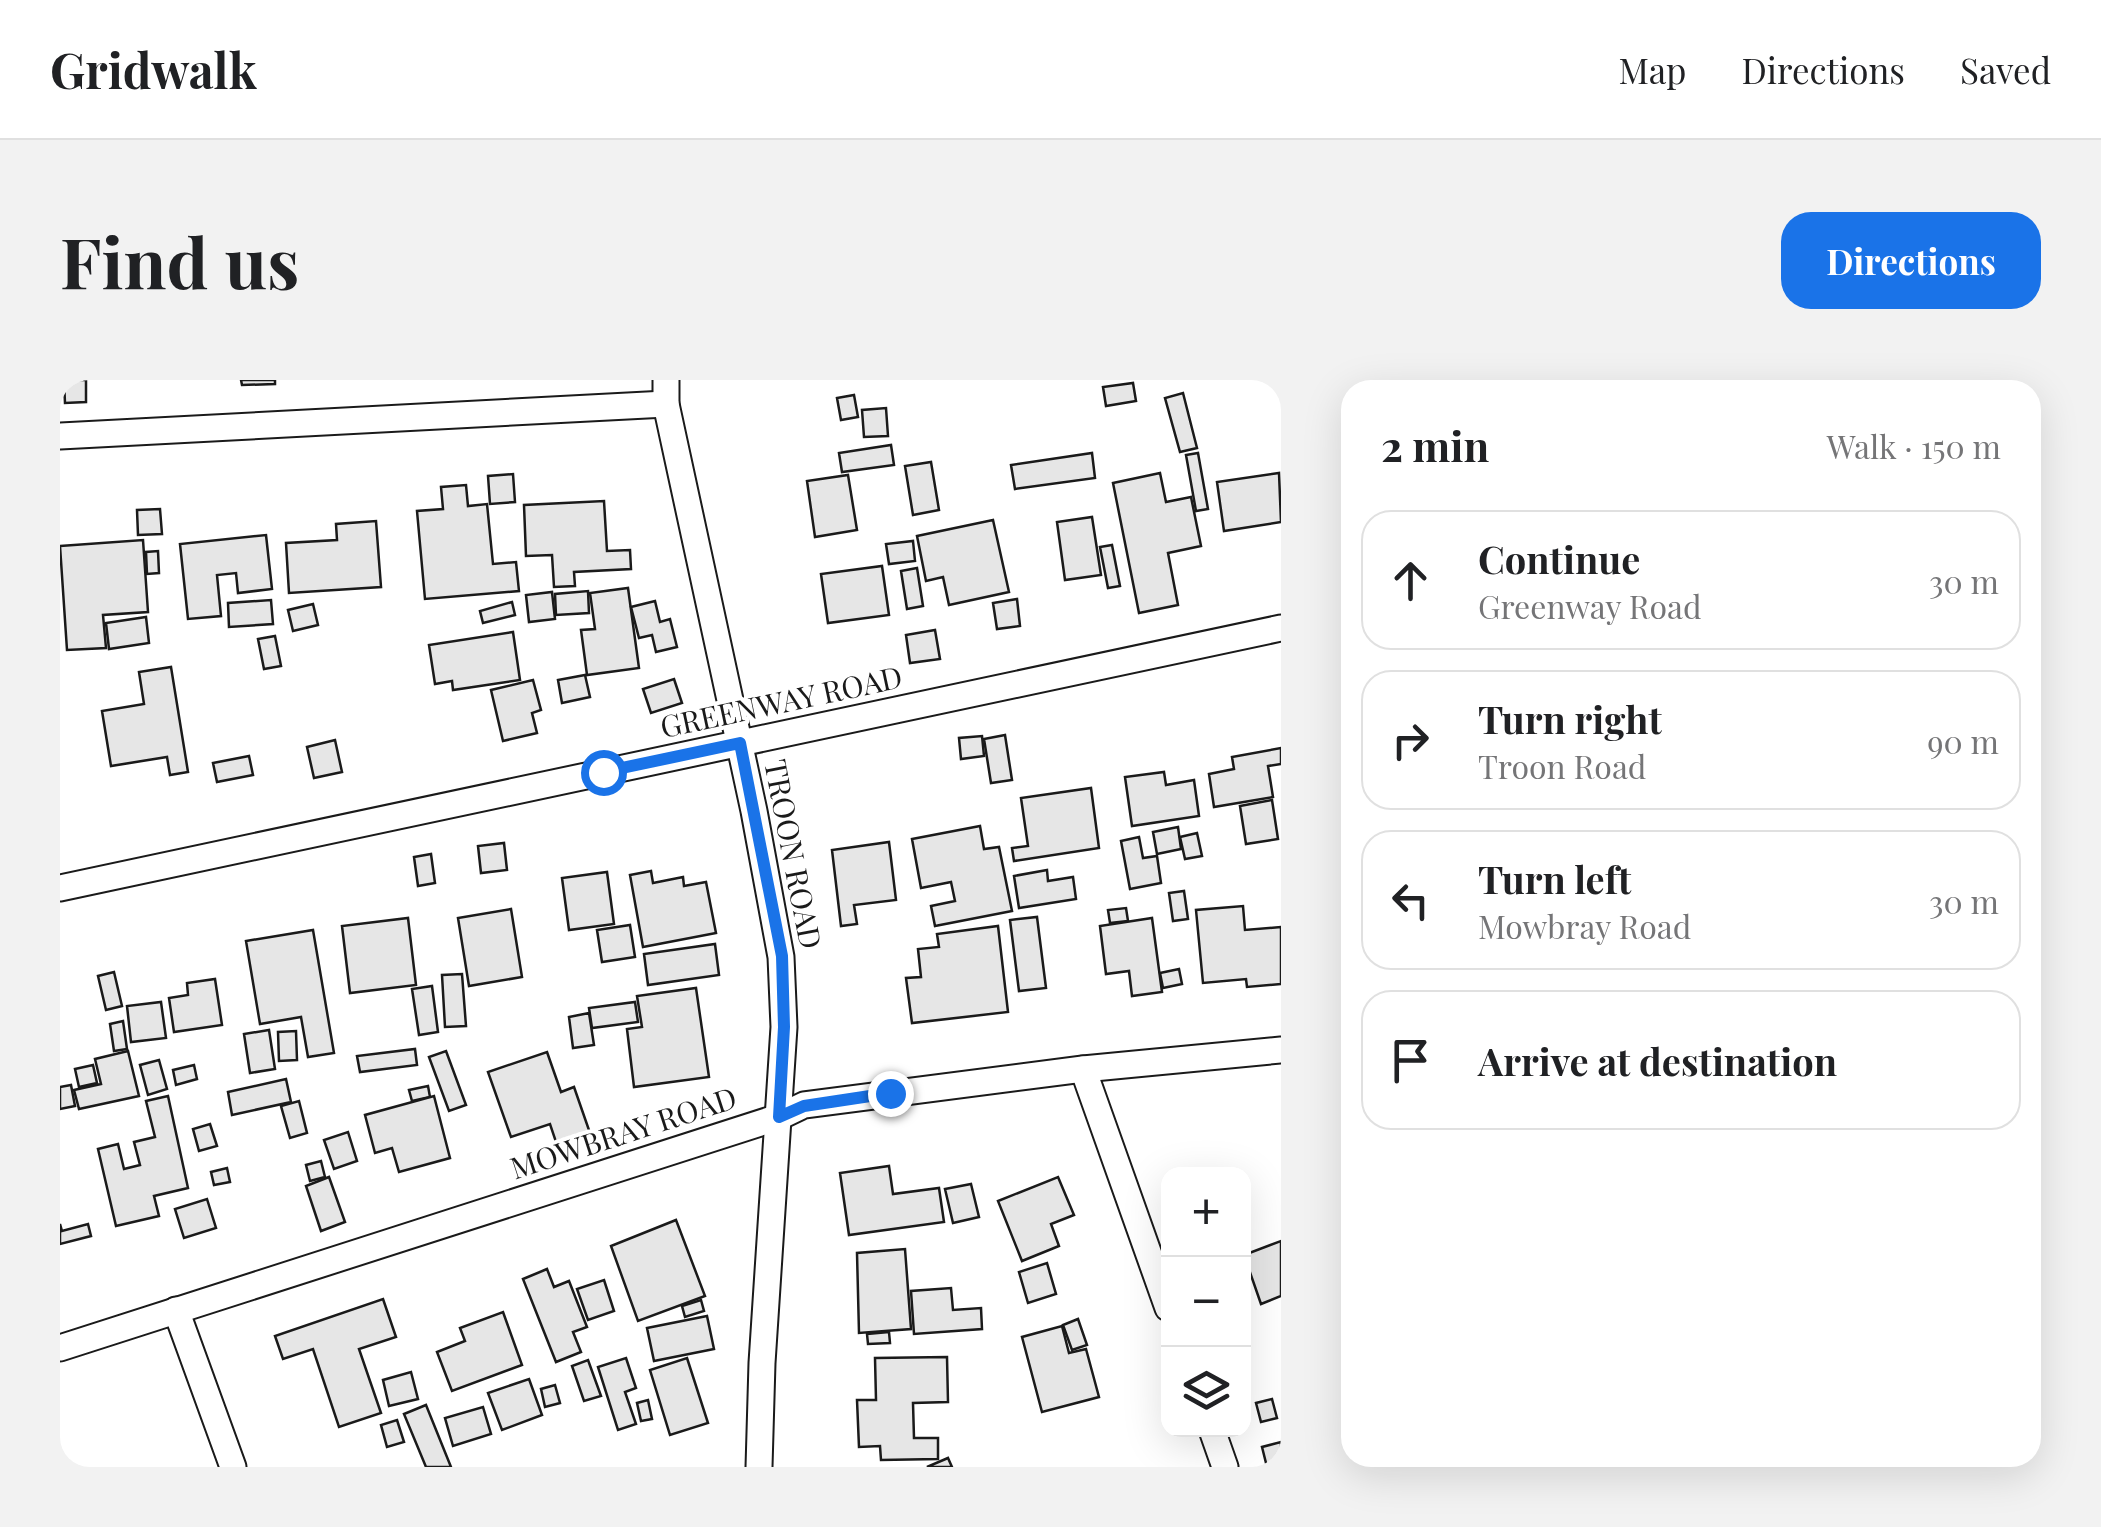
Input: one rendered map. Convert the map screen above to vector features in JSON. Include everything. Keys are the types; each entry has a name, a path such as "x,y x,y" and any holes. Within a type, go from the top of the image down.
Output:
{"street":[{"path":"60,436 666,392"},
{"name":"TROON ROAD","path":"666,392 782,956 784,1027 759,1467"},
{"name":"GREENWAY ROAD","path":"60,888 1281,628"},
{"name":"MOWBRAY ROAD","path":"60,1348 804,1106 1083,1069 1281,1050"},
{"path":"1083,1069 1161,1288"},
{"path":"176,1310 233,1467"},
{"path":"1215,1437 1226,1467"}],"building":[{"path":"64,380 86,380 86,402 65,403"},
{"path":"241,380 275,380 275,384 242,385"},
{"path":"1133,383 1136,401 1106,406 1103,387"},
{"path":"1183,393 1197,448 1180,452 1165,398"},
{"path":"854,395 858,417 841,420 837,398"},
{"path":"886,408 888,436 864,437 862,410"},
{"path":"891,445 894,465 842,472 839,453"},
{"path":"1092,453 1095,478 1015,489 1011,465"},
{"path":"1198,453 1208,509 1196,511 1186,455"},
{"path":"931,462 939,510 913,515 905,466"},
{"path":"1160,473 1166,502 1191,497 1201,546 1168,553 1178,605 1139,613 1113,483"},
{"path":"1279,473 1281,522 1224,531 1217,482"},
{"path":"513,474 515,502 490,504 488,476"},
{"path":"848,475 857,530 815,537 807,481"},
{"path":"466,485 468,506 487,504 493,564 516,562 519,591 425,599 417,511 443,509 441,487"},
{"path":"604,501 607,551 630,550 631,569 574,572 575,586 554,587 552,555 526,556 524,505"},
{"path":"160,509 162,534 138,535 137,510"},
{"path":"1092,517 1101,575 1065,580 1057,522"},
{"path":"993,520 1009,592 949,605 943,577 926,581 917,536"},
{"path":"376,521 381,587 289,593 286,543 337,540 336,524"},
{"path":"266,535 272,589 238,593 236,573 217,575 221,616 188,619 180,544"},
{"path":"143,540 148,612 103,615 106,648 67,650 60,546"},
{"path":"913,541 915,561 889,564 886,544"},
{"path":"1112,545 1120,586 1108,588 1100,547"},
{"path":"158,551 159,573 147,574 146,552"},
{"path":"882,566 889,615 828,623 821,574"},
{"path":"917,568 923,606 907,609 901,571"},
{"path":"628,588 639,668 587,675 581,630 595,629 590,593"},
{"path":"588,591 589,613 556,615 555,594"},
{"path":"552,592 555,619 529,622 526,595"},
{"path":"1017,599 1020,626 997,629 993,603"},
{"path":"271,600 273,624 229,627 228,603"},
{"path":"655,601 660,622 670,619 677,647 656,652 652,635 639,638 631,607"},
{"path":"512,602 515,615 483,623 480,611"},
{"path":"313,604 318,625 293,631 288,610"},
{"path":"146,617 149,643 109,649 106,623"},
{"path":"935,630 940,659 910,663 906,635"},
{"path":"513,632 520,680 453,690 452,681 435,684 429,645"},
{"path":"275,636 281,666 264,669 258,639"},
{"path":"171,667 188,772 170,775 167,757 111,766 102,711 144,704 139,672"},
{"path":"585,675 590,697 562,703 558,680"},
{"path":"674,679 682,703 651,713 643,689"},
{"path":"533,680 541,710 532,713 537,733 503,741 491,690"},
{"path":"1005,735 1012,780 991,783 984,739"},
{"path":"982,736 984,756 961,759 959,738"},
{"path":"335,740 342,772 314,778 307,747"},
{"path":"1281,748 1281,764 1268,766 1273,797 1214,807 1209,774 1234,769 1232,757"},
{"path":"249,756 253,775 217,782 213,763"},
{"path":"1164,772 1166,785 1194,780 1199,816 1132,826 1125,777"},
{"path":"1091,788 1099,848 1014,861 1012,848 1028,846 1021,798"},
{"path":"1272,800 1278,839 1246,844 1240,806"},
{"path":"980,826 984,849 999,847 1012,911 935,926 931,906 955,901 951,882 921,888 912,839"},
{"path":"1178,827 1181,849 1157,854 1153,832"},
{"path":"1197,833 1202,856 1185,859 1180,837"},
{"path":"1139,837 1143,858 1157,856 1161,883 1130,889 1121,841"},
{"path":"889,842 896,900 854,905 857,924 841,926 832,850"},
{"path":"504,843 507,870 481,873 478,846"},
{"path":"431,854 435,883 418,886 414,857"},
{"path":"1047,870 1048,881 1073,877 1076,899 1019,908 1014,876"},
{"path":"651,871 653,883 683,877 684,886 706,882 716,933 643,947 630,875"},
{"path":"607,872 614,924 569,930 562,878"},
{"path":"1184,891 1188,919 1173,921 1169,893"},
{"path":"1243,906 1245,930 1281,927 1281,984 1247,987 1246,979 1203,983 1196,910"},
{"path":"1126,908 1128,921 1110,923 1108,910"},
{"path":"511,909 522,977 469,986 458,918"},
{"path":"1037,917 1046,988 1019,991 1010,920"},
{"path":"408,918 416,985 350,993 342,926"},
{"path":"1152,918 1162,992 1132,996 1129,971 1106,974 1100,926"},
{"path":"630,925 635,957 602,962 597,930"},
{"path":"998,926 1008,1012 912,1023 906,978 921,977 918,949 939,947 937,934"},
{"path":"313,930 334,1053 308,1057 301,1017 260,1024 246,941"},
{"path":"715,944 719,975 648,985 644,954"},
{"path":"1179,969 1182,984 1163,988 1160,973"},
{"path":"114,972 122,1006 106,1010 98,976"},
{"path":"462,974 466,1026 445,1027 442,975"},
{"path":"215,979 222,1025 174,1032 169,998 188,995 187,983"},
{"path":"432,986 438,1032 419,1035 412,989"},
{"path":"696,988 709,1077 634,1087 627,1029 642,1027 637,996"},
{"path":"161,1002 166,1038 131,1042 127,1006"},
{"path":"635,1002 638,1022 592,1028 589,1008"},
{"path":"589,1013 594,1045 573,1048 569,1017"},
{"path":"123,1021 127,1049 114,1051 110,1024"},
{"path":"269,1030 275,1069 250,1073 244,1034"},
{"path":"296,1031 297,1060 279,1061 278,1032"},
{"path":"415,1049 417,1065 360,1072 357,1056"},
{"path":"128,1051 139,1096 79,1109 74,1090 101,1084 95,1059"},
{"path":"446,1051 466,1105 449,1111 429,1057"},
{"path":"547,1052 561,1092 574,1087 590,1133 557,1145 550,1124 511,1137 488,1072"},
{"path":"159,1060 167,1089 148,1095 140,1065"},
{"path":"93,1065 97,1083 79,1087 75,1069"},
{"path":"194,1065 197,1079 176,1085 173,1070"},
{"path":"286,1079 291,1102 232,1115 228,1092"},
{"path":"71,1085 75,1106 60,1109 60,1087"},
{"path":"428,1086 430,1097 412,1101 409,1090"},
{"path":"168,1096 188,1188 154,1196 159,1216 116,1226 98,1149 118,1144 124,1169 140,1165 134,1142 155,1137 146,1101"},
{"path":"434,1096 450,1158 399,1172 392,1148 375,1153 365,1115"},
{"path":"299,1101 307,1133 290,1138 281,1106"},
{"path":"210,1124 217,1146 199,1151 193,1129"},
{"path":"348,1132 357,1161 334,1169 324,1140"},
{"path":"321,1161 325,1177 310,1181 306,1165"},
{"path":"889,1166 893,1194 939,1188 944,1222 849,1235 840,1173"},
{"path":"227,1168 230,1182 214,1185 211,1172"},
{"path":"329,1177 345,1222 321,1231 306,1186"},
{"path":"1058,1177 1074,1215 1051,1224 1059,1246 1022,1261 998,1201"},
{"path":"971,1184 979,1217 953,1223 945,1189"},
{"path":"207,1199 216,1228 184,1238 175,1209"},
{"path":"676,1220 705,1296 638,1321 611,1246"},
{"path":"60,1224 62,1231 88,1224 91,1236 60,1244"},
{"path":"1281,1241 1281,1296 1261,1304 1251,1275 1251,1252"},
{"path":"905,1249 911,1329 859,1333 857,1253"},
{"path":"1047,1263 1056,1294 1028,1303 1019,1272"},
{"path":"547,1269 554,1287 569,1281 587,1327 573,1332 581,1352 556,1362 523,1279"},
{"path":"604,1280 614,1311 588,1320 577,1289"},
{"path":"951,1288 953,1310 981,1308 982,1329 914,1334 911,1291"},
{"path":"383,1299 396,1337 359,1349 381,1413 339,1427 313,1349 283,1359 275,1336"},
{"path":"701,1300 704,1311 685,1317 682,1306"},
{"path":"503,1312 522,1365 452,1391 437,1352 465,1341 460,1328"},
{"path":"707,1316 714,1349 654,1361 647,1328"},
{"path":"1078,1319 1087,1345 1072,1350 1063,1325"},
{"path":"1062,1326 1069,1353 1086,1349 1099,1397 1042,1412 1022,1337"},
{"path":"889,1332 890,1343 868,1344 867,1334"},
{"path":"947,1357 948,1402 913,1403 914,1438 938,1438 938,1459 881,1460 880,1446 859,1447 857,1400 876,1400 875,1358"},
{"path":"626,1358 636,1388 625,1392 636,1424 618,1430 598,1367"},
{"path":"687,1358 708,1423 670,1435 650,1370"},
{"path":"588,1360 601,1396 584,1401 572,1366"},
{"path":"411,1372 418,1399 389,1406 383,1380"},
{"path":"529,1379 542,1415 502,1430 488,1393"},
{"path":"555,1385 560,1403 545,1407 541,1389"},
{"path":"1272,1399 1277,1418 1261,1422 1256,1403"},
{"path":"648,1400 652,1419 641,1421 637,1403"},
{"path":"426,1405 451,1467 426,1467 404,1414"},
{"path":"483,1407 491,1434 453,1446 445,1418"},
{"path":"397,1420 404,1442 387,1447 381,1425"},
{"path":"1281,1442 1281,1467 1267,1467 1262,1447"},
{"path":"948,1458 952,1467 927,1467"}],"route":[{"path":"603,772 740,743 782,956 784,1027 779,1117 831,1100 890,1093"}]}
